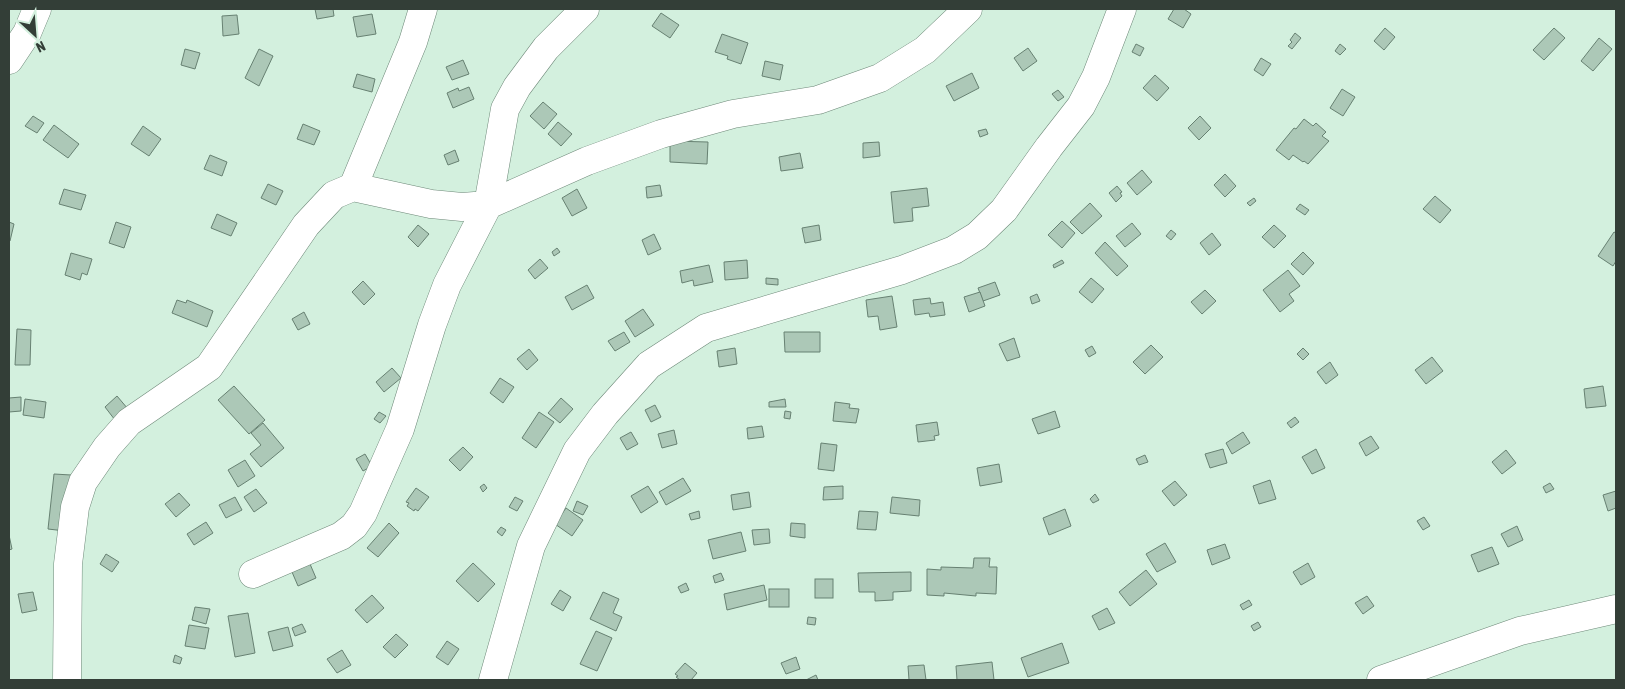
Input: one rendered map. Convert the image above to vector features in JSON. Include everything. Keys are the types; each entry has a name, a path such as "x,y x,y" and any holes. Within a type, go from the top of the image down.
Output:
{"street":[{"path":"9,60 27,33 38,9"},
{"path":"353,187 413,42 423,9"},
{"path":"253,574 341,536 354,526 363,513 400,428 432,325 447,285 488,205 505,109 517,87 546,48 585,9"},
{"path":"67,680 68,564 75,507 83,482 129,422 209,367 306,225 334,195 353,187 431,204 462,207 488,205 588,161 661,134 733,114 818,100 880,78 925,50 968,9"},
{"path":"493,680 531,546 577,452 605,414 649,365 706,328 902,270 954,250 977,236 1004,210 1081,106 1096,78 1122,9"},
{"path":"1382,680 1520,631 1616,609"}],"building":[{"path":"315,9 333,9 334,16 317,19"},
{"path":"1174,9 1184,9 1191,14 1183,28 1168,19"},
{"path":"661,13 679,25 670,38 652,26"},
{"path":"372,14 376,34 357,37 353,17"},
{"path":"237,15 239,34 223,36 222,16"},
{"path":"1385,28 1395,37 1384,50 1374,41"},
{"path":"1554,28 1565,38 1544,60 1533,50"},
{"path":"1295,33 1301,38 1292,49 1288,46 1292,42 1290,40"},
{"path":"722,34 748,43 741,64 727,59 728,56 715,52"},
{"path":"1599,38 1612,49 1593,71 1581,61"},
{"path":"1136,44 1144,48 1140,56 1132,52"},
{"path":"1340,44 1346,49 1340,55 1335,51"},
{"path":"1028,48 1037,61 1023,71 1014,58"},
{"path":"185,49 200,53 195,69 181,65"},
{"path":"259,49 273,56 259,86 245,78"},
{"path":"1261,58 1271,64 1263,76 1254,70"},
{"path":"463,60 469,74 452,80 446,67"},
{"path":"765,61 783,65 780,80 762,76"},
{"path":"972,73 979,88 954,101 946,86"},
{"path":"357,74 375,79 372,92 353,87"},
{"path":"1155,75 1169,88 1157,101 1143,88"},
{"path":"469,87 474,99 453,108 447,93 458,88 459,91"},
{"path":"1342,89 1355,97 1343,116 1330,108"},
{"path":"1058,90 1064,97 1058,101 1052,94"},
{"path":"543,102 557,114 544,129 530,116"},
{"path":"33,116 44,123 37,133 25,126"},
{"path":"1200,116 1211,128 1199,140 1188,128"},
{"path":"1304,119 1313,126 1316,123 1326,132 1322,136 1329,141 1308,164 1293,155 1289,160 1276,150"},
{"path":"558,122 572,134 561,146 548,134"},
{"path":"303,124 320,131 314,145 297,139"},
{"path":"54,125 79,144 68,158 43,140"},
{"path":"143,126 161,139 149,156 131,144"},
{"path":"986,129 988,134 980,137 978,131"},
{"path":"670,141 708,142 707,164 670,162"},
{"path":"879,142 880,156 863,158 863,143"},
{"path":"455,150 459,161 448,165 444,155"},
{"path":"800,153 803,168 781,171 779,157"},
{"path":"210,155 227,162 222,176 204,169"},
{"path":"1142,170 1152,182 1137,195 1127,183"},
{"path":"1225,174 1236,186 1225,197 1214,185"},
{"path":"268,184 283,191 276,205 261,198"},
{"path":"660,185 662,196 647,198 646,187"},
{"path":"1117,186 1122,192 1120,193 1122,196 1116,202 1109,193"},
{"path":"927,188 929,206 912,208 913,221 894,223 891,192"},
{"path":"64,189 86,195 81,210 59,204"},
{"path":"577,189 587,208 572,216 562,198"},
{"path":"1435,196 1451,210 1440,223 1423,209"},
{"path":"1254,198 1256,201 1250,206 1247,203"},
{"path":"1090,203 1102,216 1082,234 1070,222"},
{"path":"1300,204 1309,210 1305,215 1296,209"},
{"path":"217,214 237,223 231,236 211,228"},
{"path":"1062,221 1075,233 1062,248 1048,235"},
{"path":"9,222 14,224 10,241 9,240"},
{"path":"116,222 131,227 124,248 109,243"},
{"path":"1132,223 1141,234 1125,247 1116,236"},
{"path":"418,225 429,234 418,247 408,237"},
{"path":"819,225 821,240 805,243 802,228"},
{"path":"1274,225 1286,236 1274,248 1262,237"},
{"path":"1171,230 1176,234 1171,240 1166,236"},
{"path":"1614,232 1616,233 1616,261 1613,266 1598,256"},
{"path":"1212,233 1221,245 1209,255 1200,243"},
{"path":"654,234 661,249 648,255 642,240"},
{"path":"1105,242 1128,266 1117,276 1095,253"},
{"path":"557,248 560,252 554,256 552,252"},
{"path":"1303,252 1314,263 1303,275 1291,264"},
{"path":"71,253 92,259 87,275 82,273 80,280 65,275"},
{"path":"540,259 548,268 535,279 528,270"},
{"path":"747,260 748,278 725,280 724,262"},
{"path":"1062,260 1064,263 1054,268 1053,265"},
{"path":"709,265 713,282 694,286 693,280 682,283 680,271"},
{"path":"1288,270 1300,286 1289,294 1294,301 1280,312 1263,290"},
{"path":"766,278 778,279 778,285 766,284"},
{"path":"1091,278 1104,289 1092,303 1079,292"},
{"path":"363,281 375,294 364,305 352,292"},
{"path":"995,282 1000,295 983,301 978,288"},
{"path":"587,285 594,298 572,310 565,297"},
{"path":"1205,290 1216,301 1202,314 1191,302"},
{"path":"980,292 985,306 969,312 964,297"},
{"path":"1037,294 1040,301 1032,304 1030,297"},
{"path":"892,296 897,327 880,330 878,316 868,317 866,300"},
{"path":"930,298 931,304 943,302 945,315 930,317 929,313 915,315 913,300"},
{"path":"177,300 186,303 187,300 213,311 207,327 172,313"},
{"path":"643,309 654,325 635,337 625,321"},
{"path":"304,312 310,324 298,330 292,319"},
{"path":"17,329 31,330 30,365 15,365"},
{"path":"624,332 630,342 615,351 608,341"},
{"path":"784,332 820,332 820,352 785,352"},
{"path":"1014,338 1020,357 1007,361 999,344"},
{"path":"1151,345 1163,357 1145,374 1133,362"},
{"path":"1092,346 1096,353 1089,357 1085,350"},
{"path":"735,348 737,364 719,367 717,351"},
{"path":"1303,348 1309,354 1303,360 1297,354"},
{"path":"529,349 538,360 527,370 517,359"},
{"path":"1432,357 1443,371 1426,384 1415,370"},
{"path":"1330,362 1338,375 1326,384 1317,372"},
{"path":"392,368 401,378 384,392 376,382"},
{"path":"500,378 514,387 503,403 490,393"},
{"path":"234,386 265,420 249,434 218,400"},
{"path":"1603,386 1606,406 1586,408 1584,389"},
{"path":"117,396 128,409 115,420 105,407"},
{"path":"21,397 21,411 9,412 9,398"},
{"path":"561,398 573,409 560,423 548,413"},
{"path":"25,399 46,402 44,418 23,415"},
{"path":"785,399 786,407 769,407 769,402"},
{"path":"835,402 850,404 849,408 859,409 856,423 833,421"},
{"path":"655,405 661,417 651,422 645,410"},
{"path":"785,411 791,412 790,419 784,418"},
{"path":"1055,411 1060,427 1038,434 1032,419"},
{"path":"379,412 386,416 380,423 374,419"},
{"path":"539,412 554,422 536,448 522,438"},
{"path":"1295,417 1299,422 1291,428 1287,423"},
{"path":"937,422 939,435 934,436 935,440 918,442 916,425"},
{"path":"263,423 284,448 261,467 250,454 261,445 251,433"},
{"path":"762,426 764,437 748,439 747,428"},
{"path":"674,430 677,444 662,448 658,434"},
{"path":"631,432 638,444 627,450 620,438"},
{"path":"1243,432 1250,443 1232,454 1226,443"},
{"path":"1371,436 1379,448 1366,456 1359,443"},
{"path":"821,443 837,445 834,471 818,469"},
{"path":"463,447 473,457 460,471 449,460"},
{"path":"1223,449 1227,463 1210,468 1205,454"},
{"path":"1316,449 1325,468 1312,474 1302,457"},
{"path":"1506,450 1516,463 1502,474 1492,462"},
{"path":"365,454 372,466 363,471 356,459"},
{"path":"1145,455 1148,462 1139,465 1136,459"},
{"path":"245,460 255,476 238,487 228,470"},
{"path":"999,464 1002,482 980,486 977,468"},
{"path":"54,474 71,475 65,531 48,529"},
{"path":"683,478 691,491 666,505 659,492"},
{"path":"1270,480 1276,499 1259,504 1253,486"},
{"path":"1175,481 1187,495 1174,506 1162,491"},
{"path":"1550,483 1554,489 1546,493 1543,487"},
{"path":"484,484 487,488 483,492 480,487"},
{"path":"648,486 658,502 641,513 631,496"},
{"path":"843,486 843,499 823,500 824,487"},
{"path":"416,488 429,497 418,511 415,509 414,511 407,506 409,503 406,502"},
{"path":"256,489 267,503 254,512 244,497"},
{"path":"1616,491 1616,508 1608,511 1603,495"},
{"path":"749,492 751,507 733,510 731,495"},
{"path":"179,493 190,505 176,517 165,504"},
{"path":"1095,494 1099,500 1093,503 1090,499"},
{"path":"235,497 242,510 226,518 219,505"},
{"path":"515,497 523,501 517,511 509,507"},
{"path":"892,497 920,500 919,516 890,513"},
{"path":"577,501 588,506 583,515 573,511"},
{"path":"566,508 583,520 572,536 555,524"},
{"path":"1065,509 1071,526 1049,535 1043,518"},
{"path":"699,511 700,518 691,520 689,514"},
{"path":"859,511 878,512 876,530 857,529"},
{"path":"1424,517 1430,526 1423,530 1417,521"},
{"path":"206,522 213,533 194,545 187,534"},
{"path":"389,523 399,533 378,557 367,548"},
{"path":"791,523 805,524 805,538 790,536"},
{"path":"1517,526 1523,540 1508,547 1501,534"},
{"path":"501,527 506,530 502,536 497,532"},
{"path":"769,529 770,543 754,545 752,530"},
{"path":"741,532 746,551 713,559 708,540"},
{"path":"9,535 12,549 9,550"},
{"path":"1165,543 1176,562 1157,572 1146,554"},
{"path":"1225,544 1230,558 1212,565 1207,550"},
{"path":"1492,547 1499,564 1478,572 1471,555"},
{"path":"106,554 119,562 112,572 100,564"},
{"path":"974,558 990,558 989,567 997,567 996,594 976,593 976,596 944,593 944,596 927,595 927,569 941,570 941,567 973,568"},
{"path":"473,563 495,584 478,602 456,581"},
{"path":"1308,563 1315,577 1301,585 1293,572"},
{"path":"310,564 316,578 298,586 292,572"},
{"path":"1146,570 1157,584 1130,606 1119,592"},
{"path":"911,572 911,591 893,592 893,600 875,601 875,592 859,592 858,573"},
{"path":"721,573 724,580 715,583 713,576"},
{"path":"815,579 833,579 833,598 815,598"},
{"path":"686,583 689,590 681,593 678,587"},
{"path":"764,585 767,600 727,610 724,594"},
{"path":"769,589 789,589 789,607 769,607"},
{"path":"560,590 571,597 563,611 551,604"},
{"path":"33,592 37,610 22,613 18,594"},
{"path":"603,592 619,599 613,613 622,617 616,631 590,619"},
{"path":"372,595 384,608 367,623 355,610"},
{"path":"1367,596 1374,606 1363,614 1355,603"},
{"path":"1249,600 1252,605 1243,610 1240,605"},
{"path":"195,607 210,609 206,624 192,620"},
{"path":"1107,608 1115,623 1099,630 1092,616"},
{"path":"248,613 255,653 235,657 228,616"},
{"path":"808,617 816,618 815,625 807,624"},
{"path":"1258,622 1261,627 1254,631 1251,626"},
{"path":"302,624 306,632 295,636 292,628"},
{"path":"189,625 209,628 205,649 185,646"},
{"path":"288,627 293,646 273,651 268,632"},
{"path":"596,631 612,638 597,671 580,664"},
{"path":"396,634 408,645 395,658 383,647"},
{"path":"447,641 459,649 448,665 436,657"},
{"path":"1062,643 1069,663 1028,677 1021,658"},
{"path":"342,650 351,665 337,673 327,659"},
{"path":"175,655 182,658 180,664 173,662"},
{"path":"796,657 800,669 786,674 781,663"},
{"path":"992,662 994,680 957,680 956,666"},
{"path":"685,663 697,673 691,680 680,680 676,677 678,676 675,674"},
{"path":"924,665 926,680 909,680 908,666"},
{"path":"816,675 818,680 806,680"}]}
